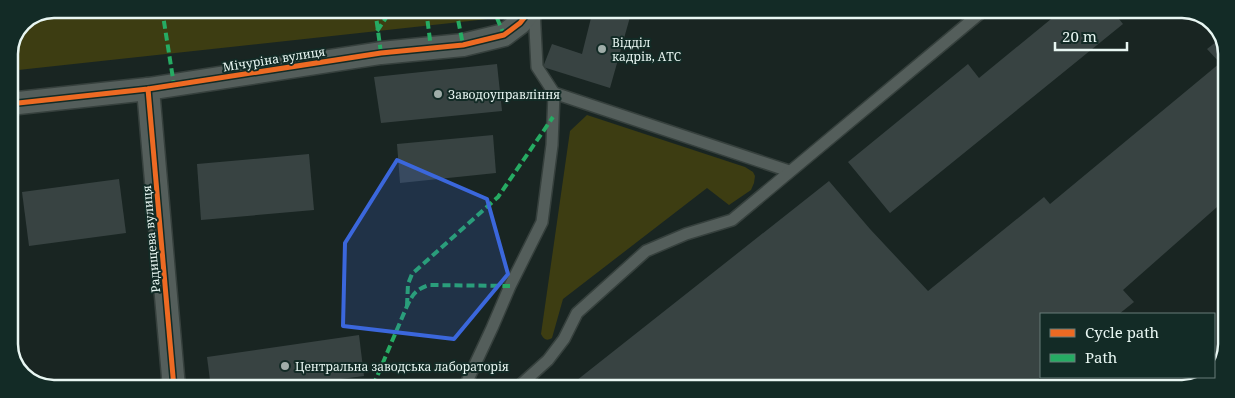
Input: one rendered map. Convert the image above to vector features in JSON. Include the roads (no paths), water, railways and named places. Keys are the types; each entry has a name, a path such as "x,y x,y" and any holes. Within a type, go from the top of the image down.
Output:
{"street":[{"name":"Мічуріна вулиця","path":"18,103 148,89 381,53 463,45 504,35 525,18"},
{"name":"Радищева вулиця","path":"148,89 173,380"}],"lane":[{"path":"468,380 510,286 542,222 552,145 554,93 537,67 534,18"},
{"path":"526,380 548,360 564,338 577,314 646,251 686,234 732,220 974,18"},
{"path":"554,93 789,172"}],"place":[{"name":"Відділ кадрів, АТС","path":"602,49"},
{"name":"Заводоуправління","path":"438,94"},
{"name":"Центральна заводська лабораторія","path":"285,366"}]}
